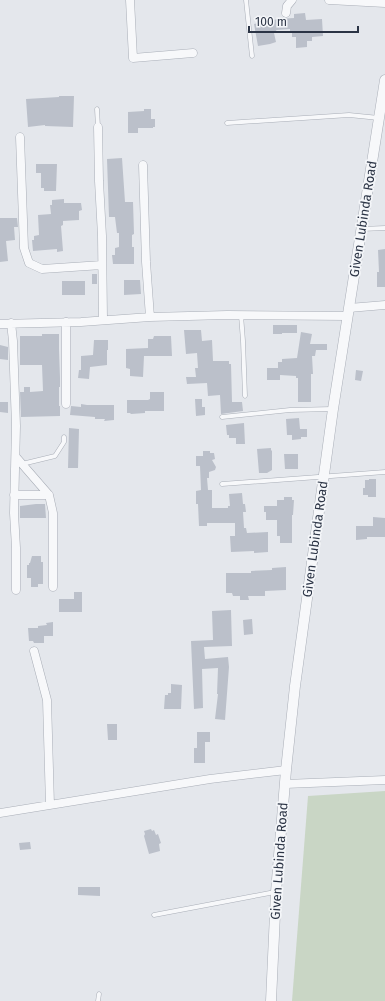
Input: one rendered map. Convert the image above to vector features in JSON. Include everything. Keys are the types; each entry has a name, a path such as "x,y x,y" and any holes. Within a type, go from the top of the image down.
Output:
{"street":[{"path":"130,0 133,58 193,53"},
{"path":"286,13 287,6 292,0"},
{"path":"329,0 385,3"},
{"name":"Given Lubinda Road","path":"271,1001 276,892 286,770 298,663 333,409 385,80"},
{"path":"98,127 103,319"},
{"path":"20,137 24,248 29,263 42,269 102,265"},
{"path":"143,165 146,262 150,317"},
{"path":"0,324 150,317 348,312 385,306"},
{"path":"66,322 66,404"},
{"path":"11,323 13,340 16,457 14,495 16,590"},
{"path":"16,457 49,495 53,513 54,587"},
{"path":"14,495 49,495"},
{"path":"34,650 47,700 50,805"},
{"path":"0,813 210,779 286,770"},
{"path":"285,784 385,780"}],"lane":[{"path":"246,0 252,56"},
{"path":"97,110 98,127"},
{"path":"227,123 349,115 380,118"},
{"path":"362,229 385,228"},
{"path":"240,315 243,341 244,396"},
{"path":"222,417 290,410 333,409"},
{"path":"22,464 55,456 64,442 64,436"},
{"path":"222,484 385,472"},
{"path":"154,915 276,892"},
{"path":"98,1001 99,994"}],"green space":[{"path":"385,791 385,1001 292,1001 308,796"}],"building":[{"path":"305,13 306,20 322,19 323,36 312,37 312,41 307,41 307,47 296,48 296,37 292,37 292,32 290,32 290,29 276,30 277,32 274,33 276,42 258,46 254,24 278,19 294,18 294,14"},
{"path":"74,96 73,127 45,125 28,127 26,99"},
{"path":"144,109 151,109 151,119 155,119 155,127 138,128 138,133 128,133 128,112 144,111"},
{"path":"122,158 125,202 133,202 134,234 132,235 132,247 134,247 134,264 113,264 112,255 115,255 115,248 119,247 119,233 117,233 115,217 109,217 107,159"},
{"path":"36,164 57,164 56,191 44,191 44,188 41,188 41,173 36,173"},
{"path":"64,199 64,203 81,203 82,210 79,211 79,220 63,221 63,225 61,226 63,251 57,252 57,249 33,251 32,240 34,240 34,236 39,235 38,215 51,214 50,205 52,205 52,200"},
{"path":"0,218 17,218 18,227 14,227 15,240 6,241 8,261 0,262"},
{"path":"385,249 385,287 377,287 377,272 379,272 378,250"},
{"path":"92,274 97,274 97,284 92,284"},
{"path":"124,280 140,280 141,294 124,295"},
{"path":"62,281 85,281 85,295 62,295"},
{"path":"273,325 297,325 297,333 273,334"},
{"path":"184,330 201,330 202,341 212,340 213,361 229,361 229,364 231,364 232,402 242,402 243,411 221,414 220,395 208,396 207,383 187,384 186,377 196,377 195,368 198,368 197,353 186,354"},
{"path":"301,332 312,334 310,344 327,344 327,350 316,350 315,356 312,356 313,374 311,374 311,402 298,402 298,378 296,378 296,376 280,375 280,380 267,380 267,368 278,368 278,362 282,362 282,359 297,358"},
{"path":"42,334 59,334 60,416 21,417 20,392 24,392 24,387 30,387 30,392 43,391 42,365 20,365 20,336 42,336"},
{"path":"154,336 171,336 172,356 144,356 143,377 130,376 130,369 126,368 126,349 148,348 148,339 153,339"},
{"path":"94,340 108,340 107,365 90,367 89,379 78,378 79,370 81,370 81,356 93,355"},
{"path":"0,345 8,347 8,360 0,359"},
{"path":"356,370 363,371 361,381 355,380"},
{"path":"150,392 164,392 164,411 145,411 145,413 131,414 127,413 127,400 148,400 150,399"},
{"path":"195,399 202,399 202,407 205,407 205,415 196,416"},
{"path":"0,402 8,402 8,413 0,412"},
{"path":"81,404 114,405 114,420 104,421 105,419 95,419 95,417 70,415 71,406 81,407"},
{"path":"299,418 300,429 307,429 307,437 292,440 292,435 287,435 286,419"},
{"path":"244,423 245,444 236,444 236,438 229,438 229,435 227,435 226,425"},
{"path":"69,428 79,429 78,468 68,468"},
{"path":"271,448 272,470 267,473 259,473 257,449"},
{"path":"203,451 210,451 210,453 214,453 215,459 212,460 216,467 215,470 209,472 209,478 207,478 208,490 212,490 212,508 228,508 228,506 230,506 229,494 242,493 243,504 245,504 246,512 243,512 244,528 246,528 247,533 268,532 268,552 231,552 230,536 235,536 235,523 207,523 207,526 199,526 196,491 201,490 200,466 196,466 196,456 203,456"},
{"path":"284,454 298,454 298,469 285,469"},
{"path":"376,479 376,497 368,497 368,495 363,495 365,480"},
{"path":"284,497 292,497 292,500 294,500 292,515 292,543 280,543 280,536 277,536 277,520 266,520 266,512 264,512 264,506 277,506 277,500 284,500"},
{"path":"45,504 46,518 20,518 20,506"},
{"path":"373,517 385,518 385,537 367,537 367,539 356,540 356,526 373,526"},
{"path":"32,556 41,556 41,562 43,562 43,584 38,584 38,587 31,587 31,578 27,578 27,565 29,565"},
{"path":"286,567 286,590 265,591 265,596 248,596 249,600 240,600 240,596 233,596 232,593 226,593 226,573 251,573 251,571 272,570 272,568"},
{"path":"74,592 82,592 82,612 59,612 59,599 74,599"},
{"path":"231,610 232,646 204,647 205,659 228,657 229,667 225,720 215,719 218,694 218,668 202,669 203,708 194,709 191,641 213,640 212,611"},
{"path":"252,619 253,634 244,635 243,620"},
{"path":"53,622 53,636 44,636 44,643 34,643 33,641 29,641 28,628 38,628 38,626 47,625 46,623"},
{"path":"171,684 182,685 181,709 164,709 165,695 171,693"},
{"path":"107,724 117,724 117,740 108,740"},
{"path":"197,732 210,732 210,742 205,742 205,763 194,763 194,748 197,748"},
{"path":"151,829 152,831 154,830 156,835 158,834 161,843 159,844 160,851 149,854 144,831"},
{"path":"30,842 31,849 20,850 19,843"},
{"path":"78,887 100,887 100,896 78,895"}]}
